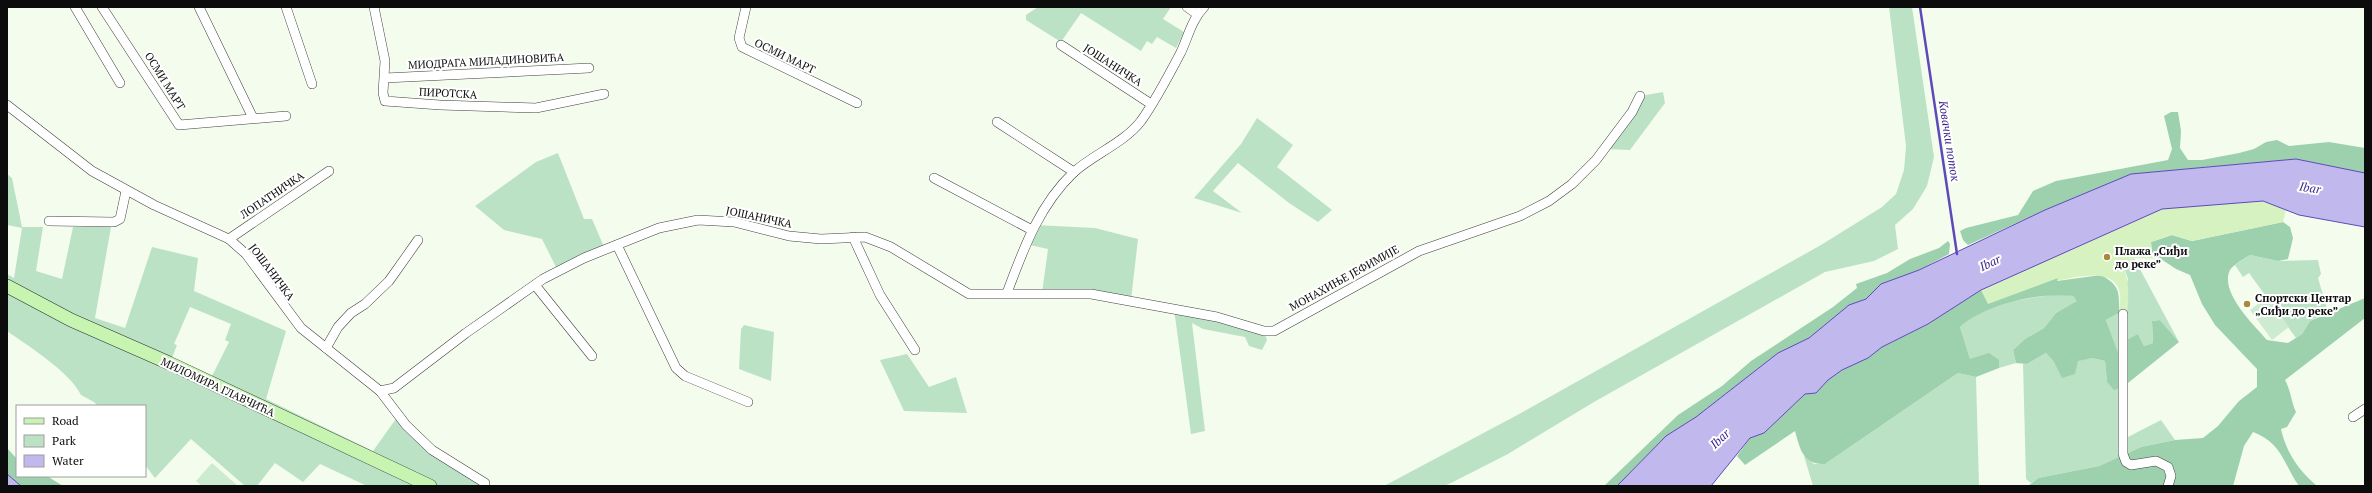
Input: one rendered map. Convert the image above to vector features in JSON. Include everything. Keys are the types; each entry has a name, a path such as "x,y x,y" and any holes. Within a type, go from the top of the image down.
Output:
{"street":[{"path":"75,7 120,83"},
{"name":"ОСМИ МАРТ","path":"102,7 179,126 286,116"},
{"path":"199,7 253,118"},
{"path":"286,7 312,84"},
{"name":"ПИРОТСКА","path":"374,7 382,44 385,78 383,93 385,101 440,106 536,108 604,94"},
{"name":"ОСМИ МАРТ","path":"746,7 739,38 742,47 857,102"},
{"path":"1187,7 1198,14"},
{"path":"1007,293 1025,244 1045,206 1074,172 1112,147 1140,122 1180,53 1198,14 1204,7"},
{"name":"ЈОШАНИЧКА","path":"1061,45 1151,104"},
{"name":"МИОДРАГА МИЛАДИНОВИЋА","path":"385,78 589,68"},
{"name":"МОНАХИЊЕ ЈЕФИМИЈЕ","path":"1007,293 1091,294 1217,317 1264,331 1274,331 1419,251 1520,216 1550,201 1572,184 1596,160 1632,112 1640,96"},
{"name":"ЈОШАНИЧКА","path":"7,105 92,171 126,191 229,239 246,254 290,315 315,341 380,391 406,425 432,450 485,483"},
{"path":"997,122 1074,172"},
{"name":"ЛОПАТНИЧКА","path":"229,239 329,171"},
{"path":"934,178 1032,230"},
{"path":"49,221 114,222 120,219 126,191"},
{"name":"ЈОШАНИЧКА","path":"380,391 394,388 461,337 535,285 584,258 659,228 698,220 734,222 789,236 821,239 853,236 865,237 890,247 969,294 1007,293"},
{"path":"853,236 880,294 915,350"},
{"path":"326,348 351,312 365,304 389,281 418,240"},
{"path":"617,245 676,368 685,376 748,402"},
{"path":"535,285 592,356"},
{"name":"МИЛОМИРА ГЛАВЧИЋА","path":"7,286 71,320 170,363 430,486"},
{"path":"2123,314 2123,454 2126,462 2131,465 2156,461 2168,467 2171,476 2168,486"},
{"path":"2353,417 2365,409"}],"green space":[{"path":"1038,7 1171,7 1163,19 1184,32 1176,48 1157,37 1152,44 1147,41 1141,51 1081,13 1061,42 1026,20 1026,15"},
{"path":"1889,7 1912,7 1934,157 1927,186 1913,209 1895,225 1898,249 1874,261 1825,272 1594,402 1508,454 1451,483 1444,486 1384,486 1521,413 1821,245 1882,207 1896,194 1904,170 1906,146"},
{"path":"1663,92 1665,103 1630,150 1605,149 1640,96"},
{"path":"1257,118 1293,145 1277,167 1332,210 1318,222 1289,203 1238,163 1213,191 1242,213 1194,198 1241,144"},
{"path":"558,153 584,219 592,219 605,249 558,271 542,239 504,230 475,206 536,162"},
{"path":"7,174 12,178 22,227 43,227 36,271 62,279 73,227 111,227 95,318 125,328 152,247 198,258 194,291 286,331 266,399 373,451 398,416 457,466 490,486 367,486 320,464 303,482 275,463 257,486 245,486 191,439 155,478 146,466 146,405 97,405 81,395 76,386 68,377 37,352 7,331 7,274 14,278 22,228 7,225","holes":["190,307 231,324 225,340 229,342 209,382 170,363 177,345 174,344"]},
{"path":"1035,225 1095,228 1138,239 1131,300 1042,293 1048,249 1025,244"},
{"path":"2250,255 2278,261 2318,260 2321,274 2318,278 2328,312 2310,321 2302,334 2296,338 2249,273 2243,277 2235,265"},
{"path":"2134,258 2179,342 2160,320 2152,321 2153,343 2144,346 2138,334 2123,359 2118,352 2106,320 2119,313 2128,279 2124,267"},
{"path":"2060,294 2073,296 2078,301 2056,313 2044,328 2025,339 2013,350 2016,363 1999,368 1999,360 1970,359 1960,327 1970,319 1982,312 2007,303 2034,297"},
{"path":"1174,309 1264,331 1267,340 1262,350 1249,346 1245,337 1203,329 1192,323 1205,431 1191,434"},
{"path":"744,325 774,332 771,381 739,369 741,329"},
{"path":"2046,353 2054,362 2092,358 2105,361 2107,382 2123,387 2124,439 2161,420 2175,440 2141,447 2099,466 2038,478 2031,483 2026,479 2023,364 2027,364"},
{"path":"907,354 929,387 956,377 967,413 904,411 880,360"},
{"path":"1958,373 1976,377 1979,486 1813,486 1804,456 1814,464 1825,464"}],"shaded area":[{"path":"2171,112 2178,112 2181,131 2180,148 2188,160 2202,160 2239,153 2254,149 2266,142 2277,140 2289,146 2329,142 2365,148 2365,173 2296,159 2131,174 2045,210 1968,245 1963,240 1960,231 1966,228 2018,215 2033,191 2056,181 2168,160 2172,149 2164,116"},
{"path":"2283,222 2290,227 2293,238 2288,259 2278,261 2250,255 2230,270 2228,279 2229,288 2233,298 2267,340 2288,343 2302,334 2310,321 2365,298 2365,318 2285,380 2296,412 2287,427 2281,429 2283,437 2294,460 2304,474 2317,486 2299,486 2276,448 2263,437 2253,432 2244,446 2233,486 2028,486 2038,478 2099,466 2141,447 2175,440 2203,438 2218,426 2239,401 2257,387 2257,369 2215,325 2202,304 2190,275 2176,269 2152,253 2151,242 2172,235 2192,241"},
{"path":"1948,241 1950,244 1949,254 1919,270 1881,284 1866,299 1849,305 1809,338 1778,353 1696,417 1666,436 1617,486 1604,486 1678,415 1722,386 1751,361 1833,307 1857,288 1856,284 1887,273 1910,259 1939,248"},
{"path":"2101,275 2108,279 2118,291 2119,313 2106,320 2118,352 2123,359 2128,352 2127,340 2138,334 2144,346 2153,343 2152,321 2160,320 2179,342 2123,387 2114,390 2107,382 2105,361 2092,358 2078,361 2075,374 2062,378 2054,362 2046,353 2027,364 2016,363 2013,350 2025,339 2044,328 2056,313 2077,301 2073,296 2060,295 2029,298 1998,306 1971,319 1960,327 1970,359 1989,353 1999,360 1999,368 1976,377 1958,373 1825,464 1818,464 1807,459 1801,450 1795,431 1745,465 1737,456 1750,438 1764,433 1805,394 1816,393 1828,380 1842,370 1868,358 1882,347 1928,324 1981,290 2059,277 2057,281"},
{"path":"2267,297 2289,327 2272,340 2250,310"},
{"path":"7,448 16,458 16,477 49,477 63,486 21,486 7,474"},
{"path":"212,463 238,486 202,486 196,481"}],"sand":[{"name":"Плажа „Сиђи до реке”","path":"2263,201 2286,210 2283,222 2192,241 2172,235 2151,242 2152,253 2161,259 2134,258 2124,267 2128,290 2127,314 2119,313 2120,294 2117,285 2111,280 2103,277 2084,276 2057,281 2058,278 1988,304 1981,290 2162,209"}],"water":[{"name":"Ibar","path":"2296,159 2365,173 2365,227 2299,215 2263,201 2162,209 1981,290 1928,324 1882,347 1868,358 1842,370 1828,380 1816,393 1805,394 1764,433 1750,438 1711,486 1617,486 1666,436 1696,417 1778,353 1809,338 1849,305 1866,299 1881,284 1919,270 2045,210 2131,174"},
{"path":"7,474 21,486 7,486"}],"waterway":[{"name":"Ковачки поток","path":"1920,7 1957,254"}],"place":[{"name":"Плажа „Сиђи до реке”","path":"2107,257"},
{"name":"Спортски Центар „Сиђи до реке”","path":"2247,304"}]}
